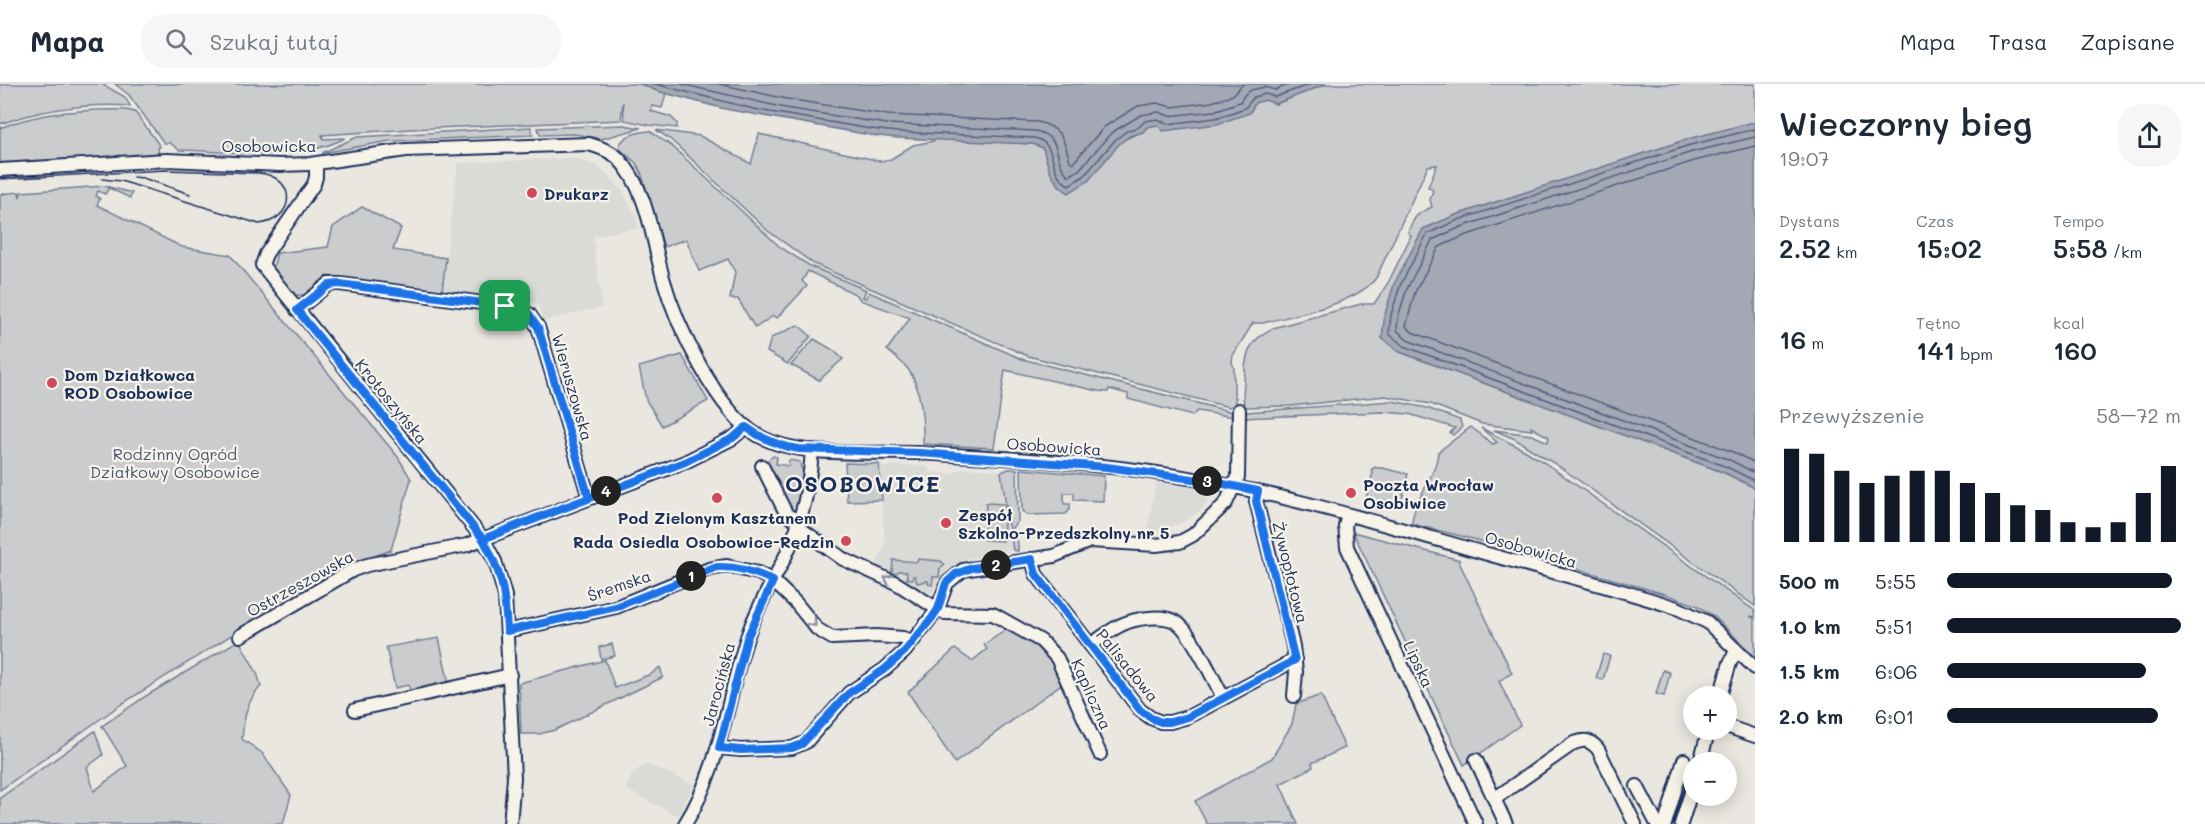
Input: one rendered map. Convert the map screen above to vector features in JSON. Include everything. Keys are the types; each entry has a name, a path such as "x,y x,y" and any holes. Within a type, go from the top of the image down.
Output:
{"street":[{"name":"Osobowicka","path":"0,170 166,160 280,165 316,164 368,154 406,150 590,144 618,158 641,198 663,281 685,336 723,401 746,427 777,444 812,450 920,453 1107,467 1160,473 1258,491 1677,608 1707,622 1755,668"},
{"name":"Krotoszyńska","path":"316,164 314,184 266,254 262,265 483,539 495,561 503,584 510,675 514,783 510,824"},
{"name":"Wieruszowska","path":"297,310 329,285 340,284 513,307 529,314 538,327 589,498"},
{"path":"719,748 741,750 792,748 802,744 849,693 896,660 938,609 946,583 963,570 1054,556 1090,541 1156,545 1180,542 1193,535 1226,504 1235,487 1239,473 1239,410"},
{"name":"Ostrzeszowska","path":"240,636 353,570 467,545 699,456 733,438 746,427"},
{"name":"Jarocińska","path":"685,824 701,795 719,748 747,638 799,524 809,488 812,450"},
{"name":"Kapliczna","path":"762,466 787,515 843,558 896,583 950,615 993,614 1041,641 1057,658 1100,754"},
{"name":"Żywopłotowa","path":"1258,491 1256,501 1295,660 1294,696"},
{"name":"Lipska","path":"1348,515 1345,526 1347,547 1476,824"},
{"name":"Palisadowa","path":"1032,559 1036,574 1140,710 1156,720 1170,722 1179,720 1295,660"},
{"name":"Śremska","path":"507,631 616,607 717,567 727,566 758,573 773,581"},
{"path":"773,581 796,603 813,625 829,637 886,636 912,641"},
{"path":"1090,645 1122,624 1157,618 1176,622 1188,634 1223,697"},
{"path":"1722,686 1736,651"},
{"path":"355,710 510,675"},
{"path":"1737,730 1755,736"},
{"path":"1494,800 1574,743 1584,740 1589,741 1598,749 1635,824"},
{"path":"1476,760 1506,824"},
{"path":"1665,824 1683,763"},
{"path":"1637,786 1657,824"},
{"path":"1681,824 1687,806"}],"shaded area":[{"path":"571,158 595,165 609,175 625,195 636,216 639,228 593,236 602,307 543,321 538,303 442,291 458,163"},
{"name":"Zespół Szkolno-Przedszkolny nr 5","path":"879,464 882,464 882,467 926,466 931,472 953,474 961,468 1001,470 1013,550 967,559 944,575 931,594 885,573 873,570 885,546"},
{"path":"1156,482 1203,490 1207,501 1200,511 1185,521 1164,529 1147,531"},
{"path":"647,764 694,785 678,816 625,789 634,772"}],"green space":[{"path":"3,84 102,84 125,97 130,106 96,105 64,108 32,114 0,124 0,86"},
{"path":"115,84 640,84 666,93 662,108 652,106 651,111 671,117 677,123 677,128 624,120 623,102 621,120 322,135 323,139 345,138 327,146 286,153 179,150 170,143 164,143 129,95"},
{"path":"1326,84 1755,84 1755,123 1688,139 1456,215 1423,229 1382,338 1400,352 1725,473 1755,488 1755,606 1560,467 1515,439 1494,430 1532,435 1548,442 1549,437 1531,427 1532,430 1482,424 1431,404 1385,396 1290,406 1245,407 1243,392 1247,357 1257,338 1273,328 1361,304 1374,304 1388,283 1411,236 1408,232 1414,219 1432,207 1430,200 1433,190 1428,187 1437,165 1428,166 1376,278 1366,287 1340,302 1263,323 1253,323 1233,355 1234,396 1236,397 1234,405 1229,407 1028,356 814,264 768,231 670,139 656,130 700,136 751,164 759,134 880,161 891,159 913,145 936,139 1033,144 1043,148 1050,172 1088,181 1122,141 1147,127 1265,100 1276,104"},
{"path":"94,110 135,112 157,142 160,147 158,147 159,155 10,163 0,166 0,128 46,115"},
{"path":"624,125 641,128 601,139 575,134 540,135 538,128"},
{"path":"531,127 533,135 390,141 322,153 357,137"},
{"path":"650,131 673,147 780,247 810,266 866,290 863,297 866,298 869,292 1022,359 1232,412 1234,417 1197,411 1192,416 1128,399 1128,394 1109,389 1108,392 1098,391 1005,370 994,448 923,444 922,416 916,385 908,369 887,350 910,318 860,300 857,295 808,271 802,281 807,286 777,318 773,316 755,328 738,299 730,299 735,272 728,259 699,271 686,239 664,247 641,172 636,163 619,148 627,137 635,133"},
{"name":"Rodzinny Ogród Działkowy Osobowice","path":"105,186 132,193 130,198 109,188 105,194 98,191 96,196 100,199 97,205 182,247 230,255 398,457 411,479 391,550 369,558 276,607 120,705 0,790 0,194 19,192 20,197 21,192"},
{"path":"362,207 401,228 393,250 446,258 442,291 327,276 304,295 293,295 273,268 277,253 328,247 333,227"},
{"path":"798,325 811,336 788,364 767,352 771,338"},
{"path":"814,339 843,359 819,380 791,365"},
{"path":"682,355 708,401 662,426 646,400 639,367"},
{"path":"1392,401 1427,408 1460,420 1462,427 1453,435 1450,433 1455,428 1409,414 1382,412 1242,418 1247,412"},
{"path":"1471,427 1493,444 1497,442 1481,428 1548,465 1755,611 1755,617 1750,616 1755,619 1755,657 1715,617 1698,606 1668,595 1473,539 1412,524 1416,507 1433,471 1438,452"},
{"path":"773,456 777,457 776,464 788,466 789,460 800,462 804,471 797,509 793,514 765,463"},
{"path":"845,463 879,464 882,500 847,501"},
{"path":"1375,467 1408,474 1402,500 1391,505 1387,500 1378,501 1366,498 1373,473 1371,470"},
{"path":"1017,469 1018,521 1011,529 1018,543 1018,551 1013,550 1001,472"},
{"path":"1021,469 1104,476 1103,501 1074,500 1074,493 1064,493 1064,504 1070,504 1070,509 1066,514 1028,515 1022,511"},
{"path":"986,503 1005,504 1003,541 984,540"},
{"path":"1353,532 1460,560 1512,673 1499,681 1520,725 1464,765"},
{"path":"918,559 941,561 945,565 940,569 939,577 933,577 932,585 928,584 928,581 917,583 915,576 913,579 907,579 907,572 899,571 895,574 892,572 893,560 917,562"},
{"path":"1010,627 1053,657 1064,682 955,763 908,692 955,649 972,661 987,649 984,645"},
{"path":"439,638 449,684 411,692 408,685 395,688 386,647"},
{"path":"239,640 257,673 261,686 252,698 247,711 242,739 262,753 291,795 283,824 0,824 0,798 95,731 103,755 87,767 94,791 127,766 102,726 146,696"},
{"path":"612,644 615,656 601,659 599,647"},
{"path":"1603,654 1610,656 1603,680 1596,678"},
{"path":"605,660 615,688 651,674 660,667 663,677 555,730 539,734 521,734 519,683"},
{"path":"1663,670 1670,673 1664,696 1656,694"},
{"path":"1321,695 1345,748 1312,763 1313,767 1280,784 1298,824 1207,824 1195,801 1272,758 1292,724 1296,704"}],"water":[{"path":"640,84 1326,84 1276,104 1265,100 1255,103 1250,113 1217,124 1163,131 1158,125 1147,127 1143,132 1130,136 1119,144 1088,181 1069,193 1054,179 1043,148 1033,144 870,135 725,109 657,91"},
{"path":"1755,123 1755,488 1725,473 1400,352 1382,338 1385,314 1394,284 1423,229 1456,215 1688,139"}],"tram line":[{"path":"0,179 165,170 259,173 272,176 281,182 288,199 280,215 271,221 259,224 121,181 102,179"},
{"path":"133,177 143,178 190,194"}],"place":[{"name":"Drukarz","path":"532,193"},
{"name":"Dom Działkowca ROD Osobowice","path":"52,383"},
{"name":"Poczta Wrocław Osobiwice","path":"1351,493"},
{"name":"Pod Zielonym Kasztanem","path":"717,498"},
{"name":"Zespół Szkolno-Przedszkolny nr 5","path":"946,523"},
{"name":"Rada Osiedla Osobowice-Rędzin","path":"846,541"}],"district":[{"name":"OSOBOWICE","path":"863,483"}],"route":[{"path":"505,306 340,284 329,285 319,291 297,310 483,539 685,462 733,438 746,427 777,444 799,449 920,453 1160,473 1258,491 1256,501 1295,660 1188,717 1161,722 1140,710 1036,574 1032,559 972,568 956,574 946,583 938,609 905,651 885,669 849,693 806,742 792,748 732,750 719,748 747,638 773,581 758,573 727,566 717,567 616,607 507,631 503,584 495,561 483,539 589,498 536,322 529,314 505,306"}]}
